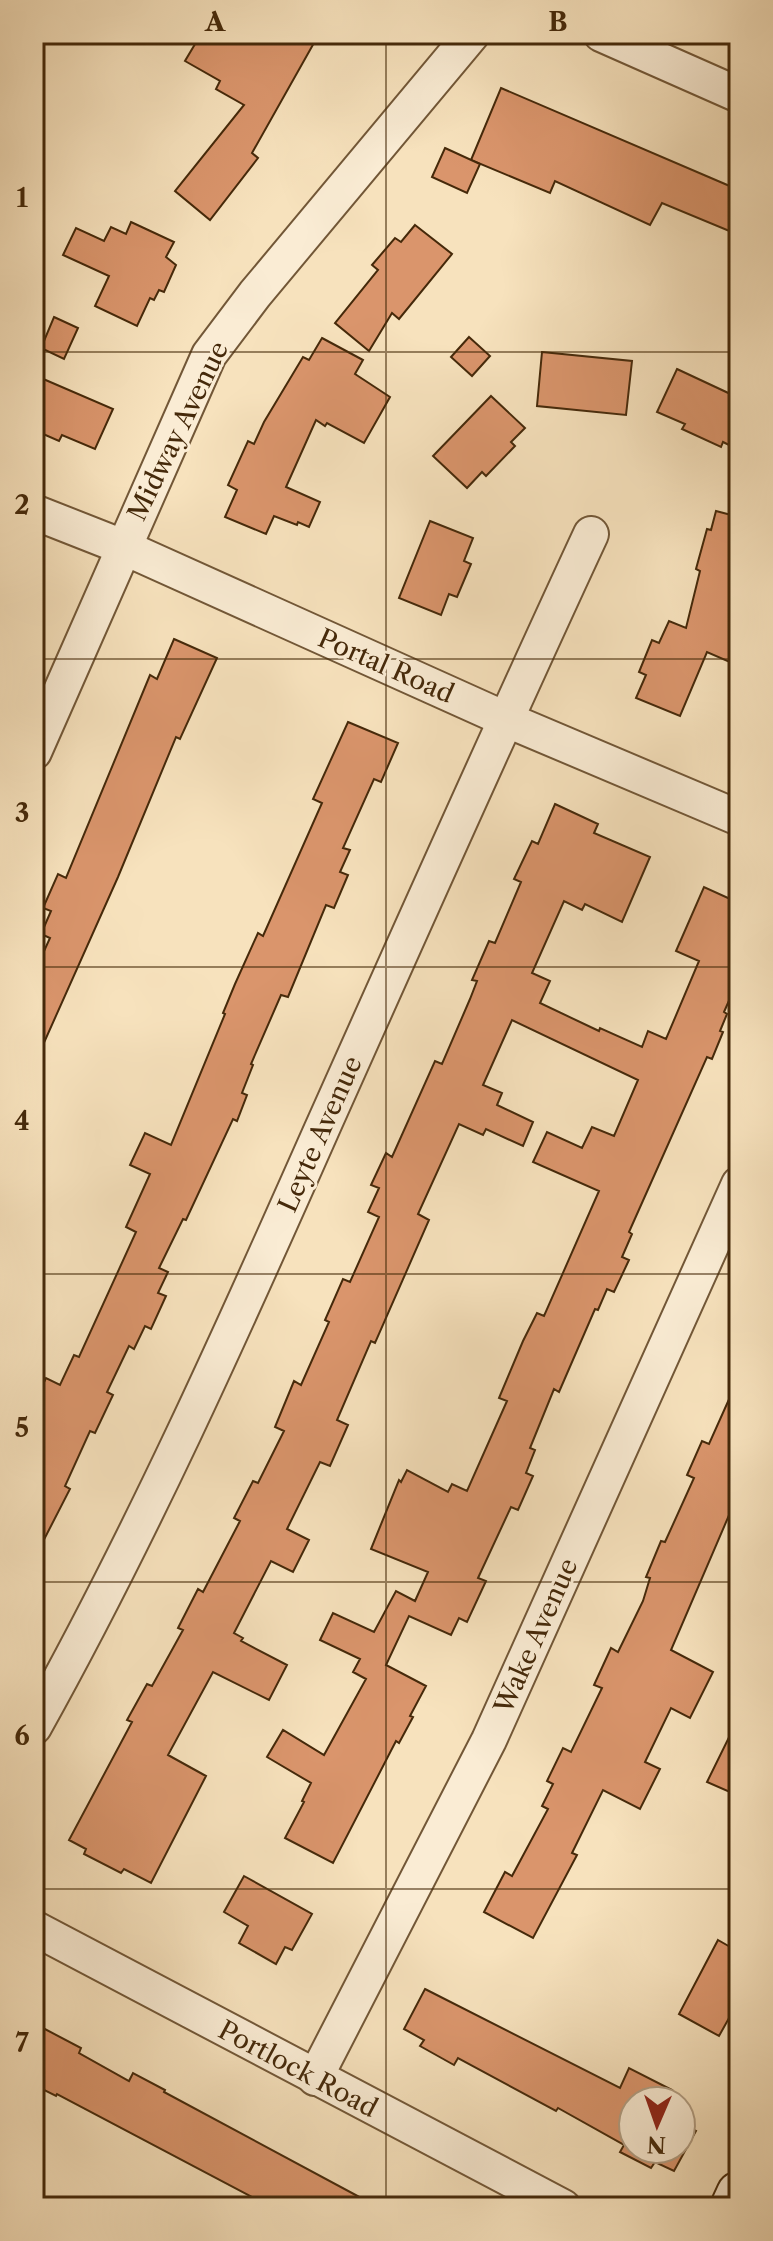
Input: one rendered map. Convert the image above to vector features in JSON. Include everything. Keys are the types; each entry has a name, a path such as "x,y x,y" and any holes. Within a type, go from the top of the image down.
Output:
{"main road":[{"path":"733,2207 739,2194"}],"street":[{"name":"Midway Avenue","path":"34,752 209,355 255,294 472,34"},
{"path":"601,34 739,95"},
{"name":"Portal Road","path":"34,512 123,547 505,719 739,818"},
{"name":"Leyte Avenue","path":"34,1727 79,1647 226,1345 505,719 591,534"},
{"name":"Wake Avenue","path":"315,2078 489,1740 739,1184"},
{"name":"Portlock Road","path":"34,1928 563,2207"}],"building":[{"path":"201,34 319,34 252,153 258,158 210,220 175,191 244,105 216,89 220,81 185,61"},
{"path":"501,88 739,190 739,235 662,203 650,225 555,181 550,193 471,160"},
{"path":"445,148 480,164 467,193 432,177"},
{"path":"131,222 174,242 166,257 176,265 164,292 159,290 154,300 150,298 137,326 95,306 109,276 63,255 76,228 104,241 111,227 126,234"},
{"path":"415,225 452,254 399,319 392,313 369,351 335,323 378,270 372,265 395,238 401,242"},
{"path":"54,317 78,328 64,359 41,348"},
{"path":"469,337 490,356 472,376 451,357"},
{"path":"322,338 363,360 355,374 390,397 364,443 316,420 286,487 320,502 309,527 274,516 266,534 225,517 237,490 228,485 248,441 254,444 303,357 309,360"},
{"path":"542,352 632,361 626,415 537,406"},
{"path":"677,369 739,398 739,450 723,442 721,447 682,429 685,424 657,412"},
{"path":"34,375 113,409 95,449 62,435 59,441 34,430"},
{"path":"491,396 525,428 511,442 515,446 486,476 482,472 467,488 433,456"},
{"path":"716,511 739,517 739,666 707,652 680,716 636,698 646,675 639,672 652,640 659,643 669,621 686,628 700,571 696,569 707,529 711,530"},
{"path":"430,521 473,538 464,561 471,564 457,597 449,594 441,615 399,598"},
{"path":"174,639 217,658 180,739 176,737 34,1065 34,973 50,938 41,934 51,911 43,908 58,874 66,878 150,675 157,679"},
{"path":"348,722 398,743 381,782 374,779 343,848 350,850 340,872 348,875 334,908 326,905 288,997 281,995 251,1064 242,1093 247,1095 237,1121 233,1119 186,1220 183,1219 159,1268 168,1272 158,1293 166,1296 151,1329 145,1326 134,1349 129,1346 107,1392 113,1395 95,1433 90,1431 65,1486 70,1489 34,1559 34,1403 46,1378 60,1385 74,1355 79,1357 136,1232 126,1227 150,1174 130,1165 145,1133 171,1145 235,984 258,933 263,936 322,803 313,799"},
{"path":"555,804 598,824 594,833 650,857 622,922 585,904 582,910 564,901 532,973 550,981 540,1003 642,1047 648,1031 666,1039 699,961 676,951 704,887 739,903 739,978 724,1012 727,1014 720,1031 723,1032 712,1059 707,1057 629,1232 632,1234 622,1257 629,1260 614,1292 607,1289 598,1310 595,1309 559,1392 554,1389 530,1448 535,1450 526,1473 533,1476 518,1510 511,1507 478,1578 486,1581 467,1622 459,1618 451,1635 409,1616 386,1665 426,1686 410,1716 413,1717 399,1743 396,1741 333,1863 285,1838 311,1783 267,1757 283,1730 324,1755 366,1679 353,1672 360,1659 320,1640 333,1613 374,1632 396,1591 415,1601 428,1572 371,1549 399,1480 401,1482 407,1470 448,1492 452,1484 467,1491 507,1401 499,1398 523,1341 537,1313 544,1316 599,1191 533,1162 547,1132 582,1148 592,1127 614,1136 638,1080 512,1020 483,1085 502,1093 497,1105 533,1122 523,1146 486,1129 483,1135 459,1124 418,1214 429,1220 337,1420 348,1425 330,1466 320,1462 287,1529 309,1540 293,1572 271,1561 234,1633 243,1638 241,1641 287,1665 269,1700 213,1672 168,1755 206,1776 151,1883 124,1869 121,1873 84,1854 86,1849 69,1840 132,1722 127,1720 147,1684 152,1686 183,1630 178,1628 198,1589 203,1592 240,1521 234,1518 253,1481 258,1483 284,1431 275,1427 294,1381 301,1385 329,1322 325,1320 343,1279 350,1282 379,1217 368,1212 379,1188 371,1185 386,1153 392,1157 435,1061 442,1064 477,981 472,980 489,941 495,943 521,882 514,879 532,841 538,844"},
{"path":"739,1377 739,1492 671,1650 713,1672 690,1718 671,1708 645,1762 660,1769 640,1809 603,1790 572,1853 577,1855 533,1938 484,1912 505,1872 512,1876 548,1809 542,1806 553,1784 547,1781 563,1748 571,1752 602,1688 594,1685 611,1648 618,1652 643,1601 650,1578 646,1577 694,1478 687,1475 702,1441 709,1444"},
{"path":"739,1717 739,1796 707,1782"},
{"path":"244,1876 312,1914 292,1950 285,1947 276,1964 239,1943 248,1926 224,1912"},
{"path":"718,1940 739,1952 739,2023 729,2018 719,2036 679,2014"},
{"path":"425,1989 617,2086 617,2141 458,2058 454,2065 420,2046 424,2040 404,2029"},
{"path":"41,2027 81,2048 79,2053 129,2081 133,2073 378,2207 271,2207 57,2094 34,2085 34,2041"},
{"path":"629,2068 662,2085 621,2085"},
{"path":"661,2165 677,2165 674,2171"}]}
